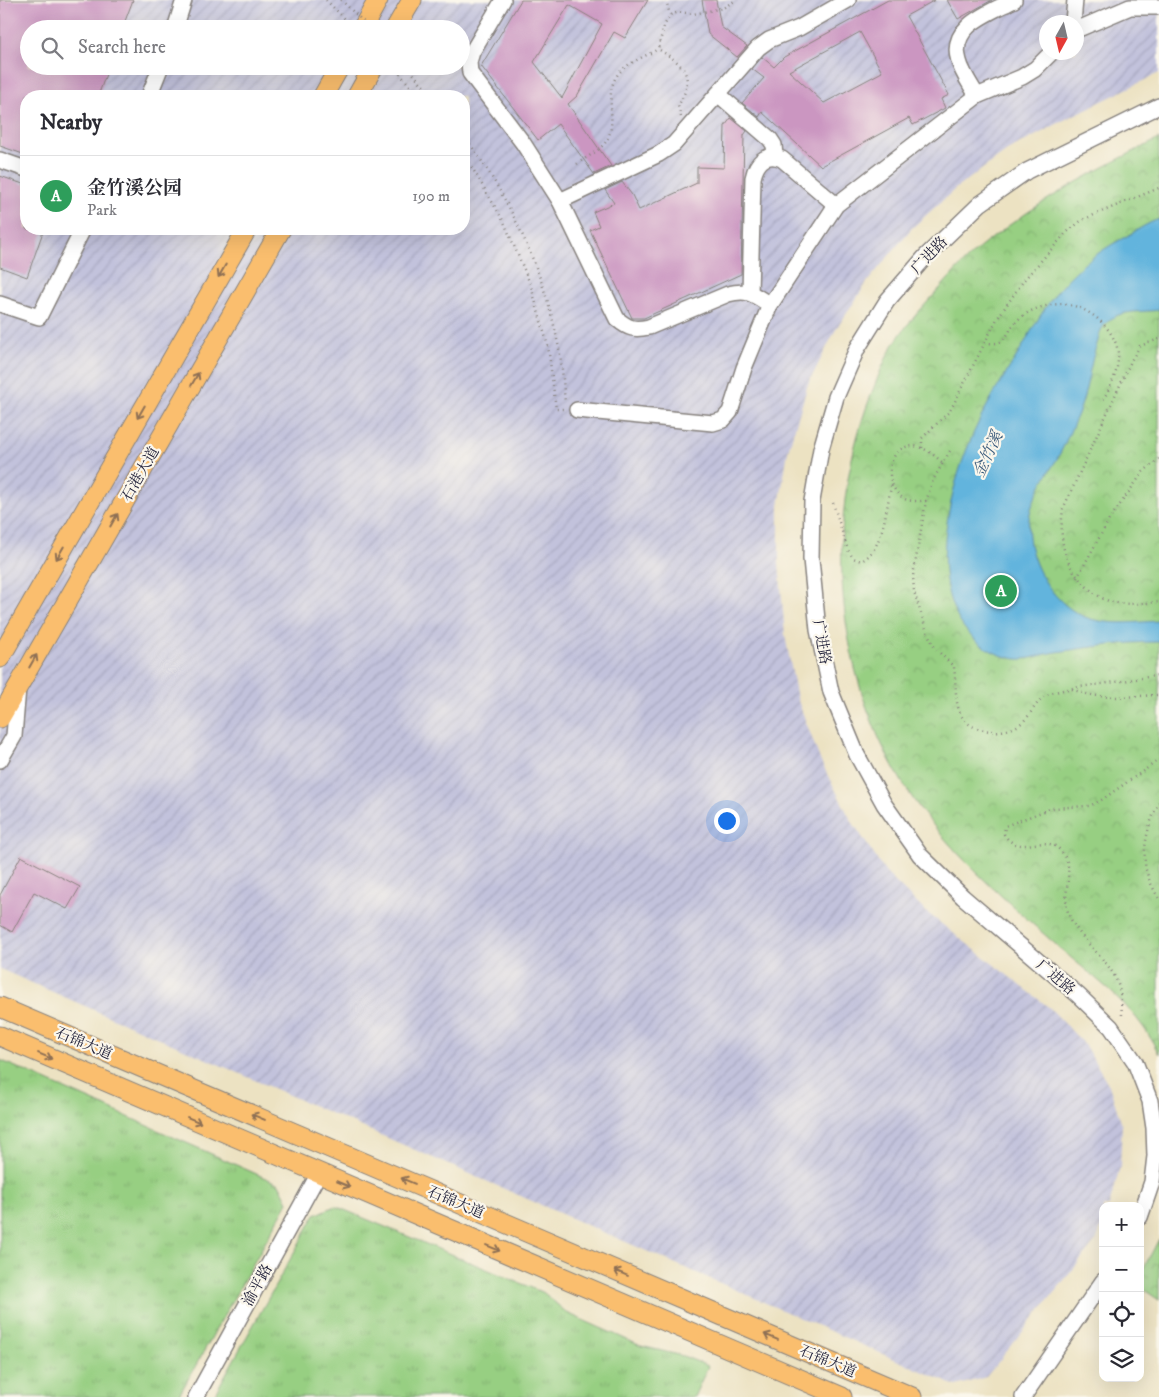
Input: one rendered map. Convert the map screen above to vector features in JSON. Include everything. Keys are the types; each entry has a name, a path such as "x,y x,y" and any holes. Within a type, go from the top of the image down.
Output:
{"main road":[{"path":"362,20 378,0"},
{"path":"401,20 412,0"},
{"path":"326,90 335,75"},
{"path":"360,90 369,75"},
{"name":"石港大道","path":"0,658 244,235"},
{"name":"石港大道","path":"0,718 278,235"},
{"name":"石锦大道","path":"0,1007 912,1397"},
{"name":"石锦大道","path":"0,1036 842,1397"}],"street":[{"path":"178,20 184,0"},
{"path":"470,59 472,52 503,0"},
{"path":"560,201 659,154 674,144 758,48 769,40 800,28 848,0"},
{"path":"977,96 959,63 957,48 961,33 966,26 1014,0"},
{"path":"1074,15 1075,0"},
{"path":"1084,26 1130,3 1159,7"},
{"path":"577,410 713,423 723,420 730,412 744,368 770,305 836,205 977,96 1022,77 1035,69 1044,60"},
{"path":"470,73 523,143 560,201 617,319 627,328 649,327 728,294 740,291 750,292 770,305"},
{"path":"151,90 157,75"},
{"path":"718,94 770,139 774,145 775,156"},
{"name":"广进路","path":"1144,1205 1152,1182 1155,1156 1154,1128 1150,1101 1135,1062 1111,1028 1078,995 963,897 920,854 884,804 857,755 831,692 818,630 811,560 812,501 821,449 836,397 857,349 887,300 926,256 980,204 1027,171 1159,106"},
{"path":"750,292 753,178 754,170 760,163 768,157 775,156 782,159 836,205"},
{"path":"0,160 20,168"},
{"path":"0,304 39,317 80,235"},
{"path":"0,760 14,736 19,686"},
{"name":"渝平路","path":"196,1397 319,1173"},
{"path":"1023,1397 1099,1288"}],"path":[{"path":"326,0 348,20"},
{"path":"341,0 362,20"},
{"path":"666,0 670,16"},
{"path":"577,164 605,143 610,132 612,117 610,94 614,81 622,70 658,49 664,26 670,16 679,12 693,14 723,8 736,0"},
{"path":"658,49 675,59 686,71 687,84 678,106 680,115 689,127"},
{"path":"401,75 415,90"},
{"path":"415,75 427,90"},
{"path":"470,145 491,177 511,214 540,278 557,338 566,409 556,409 548,346 519,255 504,222 470,164"},
{"path":"922,448 922,438 950,411 997,319 1024,280 1066,234 1082,220 1159,188"},
{"path":"985,343 1000,342 1006,337 1012,326 1024,315 1038,307 1063,304 1080,307 1110,331 1116,345 1118,359 1116,372 1102,403"},
{"path":"1159,339 1140,346 1132,359 1063,509 1062,543 1067,561 1077,578 1093,593 1109,601 1129,604 1159,602"},
{"path":"1110,384 1119,388"},
{"path":"833,503 848,550 854,558 861,561 868,558 881,535 892,483 890,463 895,453 902,448 910,446 922,448 943,463"},
{"path":"950,451 933,480 926,501 915,559 914,592 927,632 935,648 954,668 955,700 959,713 966,723 974,728 988,731 998,732 1011,729 1021,724 1039,701 1048,695 1071,689 1159,675"},
{"path":"1077,578 1109,520 1143,472 1159,459"},
{"path":"892,483 896,492 904,499 926,501"},
{"path":"1071,689 1095,696 1159,695"},
{"path":"1122,1015 1120,989 1114,976 1074,924 1068,912 1066,900 1069,871 1066,858 1058,848 1047,843 1018,845 1013,843 1004,834 1005,826 1052,808 1089,806 1100,801 1159,760"},
{"path":"1159,802 1149,826 1145,864 1150,881 1159,899"}],"shaded area":[{"path":"0,0 1159,0 1159,73 1066,119 1007,151 955,189 911,229 868,281 835,331 808,384 788,451 779,506 779,563 785,635 797,698 821,762 851,820 886,873 925,911 1051,1009 1084,1044 1109,1085 1122,1125 1120,1167 1110,1202 1099,1202 1099,1233 1096,1241 986,1377 956,1386 0,969"}],"green space":[{"path":"1159,139 1159,1054 1136,1017 1117,997 1009,903 940,834 925,815 895,769 871,720 855,667 845,612 842,556 845,501 855,447 882,367 904,329 966,261 1007,227 1070,186 1114,161"},
{"path":"0,1060 279,1184 288,1202 178,1397 0,1397"},
{"path":"335,1206 544,1293 567,1313 641,1346 683,1356 708,1366 694,1397 213,1397 315,1215"},
{"path":"1159,1239 1159,1300 1144,1290 1144,1267"}],"water":[{"name":"金竹溪","path":"1159,219 1159,310 1121,314 1108,321 1102,328 1081,405 1060,454 1036,496 1031,509 1029,525 1030,543 1042,577 1065,605 1079,614 1103,622 1159,621 1159,642 1095,647 1024,659 1015,659 1001,655 988,649 967,631 953,609 946,582 944,554 947,524 952,495 960,468 974,432 992,396 1042,314 1061,287 1075,272 1097,254"}],"building":[{"path":"0,0 133,0 125,20 20,20 20,75 106,75 100,90 20,90 20,153 0,146"},
{"path":"521,0 648,0 625,38 614,32 577,96 568,104 611,166 594,174 558,124 538,140 481,66","holes":["569,5 602,24 562,98 534,62"]},
{"path":"702,0 716,0 721,27 747,46 737,57 708,34"},
{"path":"888,0 935,0 906,16 949,95 941,99 945,108 913,125 909,118 821,166 762,112 759,117 742,103 764,78 752,69 762,57 774,67 784,57","holes":["860,32 882,72 824,103 789,71"]},
{"path":"947,0 992,0 958,19"},
{"path":"731,118 747,131 744,135 741,274 644,318 632,318 590,230 599,226 593,212 614,203 605,190 622,182 632,195 639,210 697,183 697,167 724,168 725,126"},
{"path":"0,176 20,183 20,235 42,235 27,277 0,267"},
{"path":"21,856 80,887 67,909 34,892 12,932 0,925 0,895"}],"place":[{"name":"金竹溪公园","path":"1001,591"}]}
